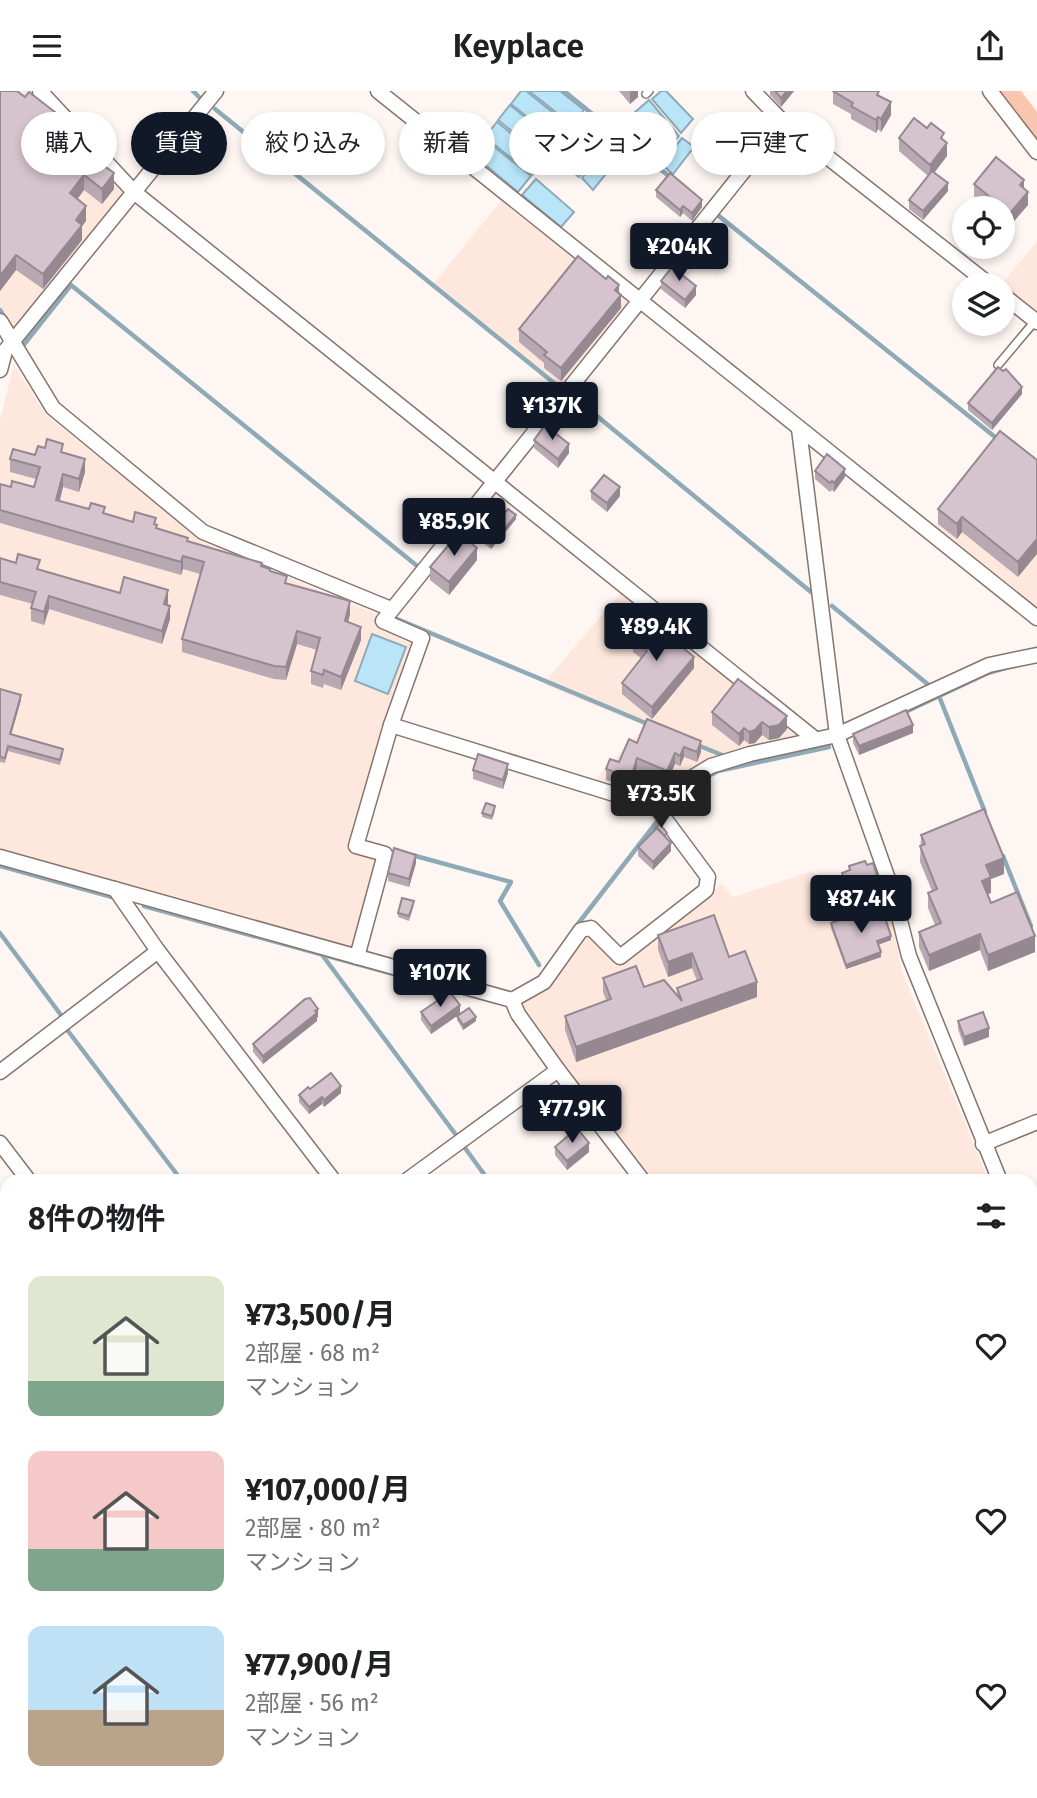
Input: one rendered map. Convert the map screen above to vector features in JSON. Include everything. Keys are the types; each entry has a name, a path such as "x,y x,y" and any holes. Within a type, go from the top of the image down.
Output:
{"street":[{"path":"40,91 134,192 815,739"},
{"path":"0,370 6,347 216,91"},
{"path":"378,91 1037,618"},
{"path":"753,91 773,112"},
{"path":"990,91 1037,152"},
{"path":"835,163 975,273"},
{"path":"357,957 385,854 356,846 391,725 422,638 383,621 740,175"},
{"path":"1015,305 1036,322"},
{"path":"0,321 6,347 53,408 203,532 391,609"},
{"path":"799,429 836,735 893,893 909,956 997,1174"},
{"path":"647,805 711,766 750,754 836,735 989,665 1037,655"},
{"path":"0,857 512,1000 544,982 581,930 586,927 592,927 620,957 706,890 708,877 656,807 391,725"},
{"path":"115,889 158,951 329,1174"},
{"path":"0,1072 158,951"},
{"path":"512,1000 518,1014 558,1070 638,1174"},
{"path":"416,1174 558,1070"},
{"path":"983,1144 1037,1122"},
{"path":"0,1143 24,1174"}],"lane":[{"path":"998,365 1036,322"}],"shaded area":[{"path":"0,91 32,91 51,112 21,112 21,175 109,175 121,188 121,197 11,332 0,315"},
{"path":"995,91 1021,91 1037,112 1037,146"},
{"path":"501,201 626,299 627,307 561,386 434,283"},
{"path":"1037,241 1037,316 1015,299 1015,273 1011,273"},
{"path":"14,365 46,415 201,541 378,615 374,622 415,638 349,848 376,856 378,863 356,949 0,850 0,420"},
{"path":"1000,444 1037,469 1037,610 935,527"},
{"path":"623,590 805,738 717,757 644,798 593,782 645,726 543,684"},
{"path":"813,871 833,917 887,895 902,972 986,1174 648,1174 523,1010 525,1000 587,933 593,935 616,965 722,884 733,897"}],"water":[{"path":"521,91 526,91 552,112 521,112 511,104"},
{"path":"529,91 560,91 584,110 556,112"},
{"path":"661,91 666,91 691,117 691,121 681,133 677,128 677,112 663,112 652,99"},
{"path":"649,100 659,112 635,112"},
{"path":"510,105 519,112 509,112 509,129 498,120"},
{"path":"497,122 509,132 509,156 495,145"},
{"path":"682,138 691,145 691,151 677,169 677,144"},
{"path":"495,148 509,159 509,175 531,176 518,192 495,173"},
{"path":"584,175 605,175 593,190 582,178"},
{"path":"536,179 574,212 561,227 522,195"},
{"path":"372,634 406,647 388,694 355,681"}],"building":[{"path":"0,91 17,91 25,97 29,92 55,112 21,112 21,175 84,175 70,193 86,206 76,220 82,225 43,274 16,255 0,276"},
{"path":"775,91 787,91 781,98"},
{"path":"833,91 879,91 877,95 891,102 881,119 878,117 876,120 851,106 853,103"},
{"path":"914,118 927,128 931,123 944,133 941,138 947,143 930,165 899,138"},
{"path":"996,157 1024,180 1020,185 1028,192 1015,207 1015,196 989,196 974,184"},
{"path":"932,171 948,183 923,211 909,200"},
{"path":"84,175 112,175 102,189"},
{"path":"668,175 672,175 702,200 692,213 683,206 680,210 656,190"},
{"path":"578,256 606,279 608,276 619,285 615,290 621,295 561,368 544,355 547,352 519,329"},
{"path":"672,267 696,286 685,300 661,281"},
{"path":"998,367 1003,371 1006,369 1022,387 992,423 968,403"},
{"path":"545,425 569,444 558,459 534,440"},
{"path":"1000,431 1037,460 1037,539 1018,562 962,517 957,524 938,509"},
{"path":"47,439 63,444 61,452 85,459 79,479 63,474 56,500 89,509 91,503 105,507 103,513 133,522 135,512 156,518 156,528 188,538 187,541 262,563 261,566 270,571 287,576 285,583 350,601 345,621 361,627 341,677 324,670 323,675 311,671 320,638 297,631 286,667 274,666 182,639 204,562 183,556 181,562 0,510 0,484 11,487 12,481 34,487 40,467 10,459 13,449 35,455 38,446 45,448"},
{"path":"827,454 845,469 834,483 830,483 815,471"},
{"path":"604,475 620,487 607,503 591,491"},
{"path":"508,509 516,515 491,545 483,538 497,518"},
{"path":"457,535 462,535 477,548 449,582 430,567"},
{"path":"18,554 40,560 37,569 120,593 124,577 168,590 164,604 170,606 162,631 49,596 44,612 31,608 36,592 0,582 0,558 16,563"},
{"path":"652,617 664,627 662,630 694,657 652,707 622,683 647,651 633,640"},
{"path":"738,679 787,716 779,725 769,727 762,722 755,730 749,732 744,728 739,734 712,712"},
{"path":"0,689 21,695 10,734 63,749 60,760 8,746 5,758 0,757"},
{"path":"906,710 913,725 859,746 853,734"},
{"path":"647,719 701,741 697,752 684,747 680,756 675,753 667,771 637,758 631,778 606,769 610,759 619,762 629,739 637,743"},
{"path":"478,754 508,764 503,780 473,770"},
{"path":"486,803 495,806 492,816 482,813"},
{"path":"984,809 1004,858 986,865 991,877 982,881 991,903 1017,892 1035,936 988,955 980,934 929,955 919,932 941,923 928,893 937,889 920,846 925,844 921,835"},
{"path":"660,824 667,833 664,836 657,828 654,829"},
{"path":"657,828 671,843 653,862 638,847"},
{"path":"394,848 416,855 409,879 388,873"},
{"path":"865,861 867,865 873,863 878,879 847,889 842,873 850,870 849,866"},
{"path":"402,898 414,901 409,916 398,913"},
{"path":"881,906 891,936 877,941 881,952 846,965 831,923"},
{"path":"714,915 729,957 745,951 757,982 576,1047 565,1016 611,999 603,978 636,966 644,987 664,980 682,1001 677,988 702,979 692,953 668,962 658,935"},
{"path":"450,992 460,1005 431,1026 421,1012"},
{"path":"310,998 318,1009 315,1011 317,1013 263,1056 253,1044 305,999"},
{"path":"469,1008 476,1017 463,1025 457,1016"},
{"path":"983,1012 989,1028 964,1037 958,1021"},
{"path":"331,1073 341,1086 324,1100 322,1097 309,1107 299,1095"},
{"path":"577,1128 589,1143 567,1161 555,1147"}],"waterway":[{"path":"193,91 199,97"},
{"path":"564,91 670,177"},
{"path":"215,109 559,387"},
{"path":"719,216 1000,441"},
{"path":"22,347 71,285 416,565"},
{"path":"0,310 6,320"},
{"path":"575,398 811,592"},
{"path":"832,606 930,686"},
{"path":"397,619 648,724"},
{"path":"901,714 988,673 1005,668"},
{"path":"939,696 985,812"},
{"path":"695,744 722,755"},
{"path":"692,785 718,771 829,747"},
{"path":"574,929 659,819"},
{"path":"412,855 511,882 500,901 539,965"},
{"path":"1003,856 1031,926"},
{"path":"0,866 112,897"},
{"path":"144,906 496,1002"},
{"path":"0,933 64,1019"},
{"path":"323,956 456,1135"},
{"path":"68,1031 177,1174"},
{"path":"465,1148 484,1174"}]}
